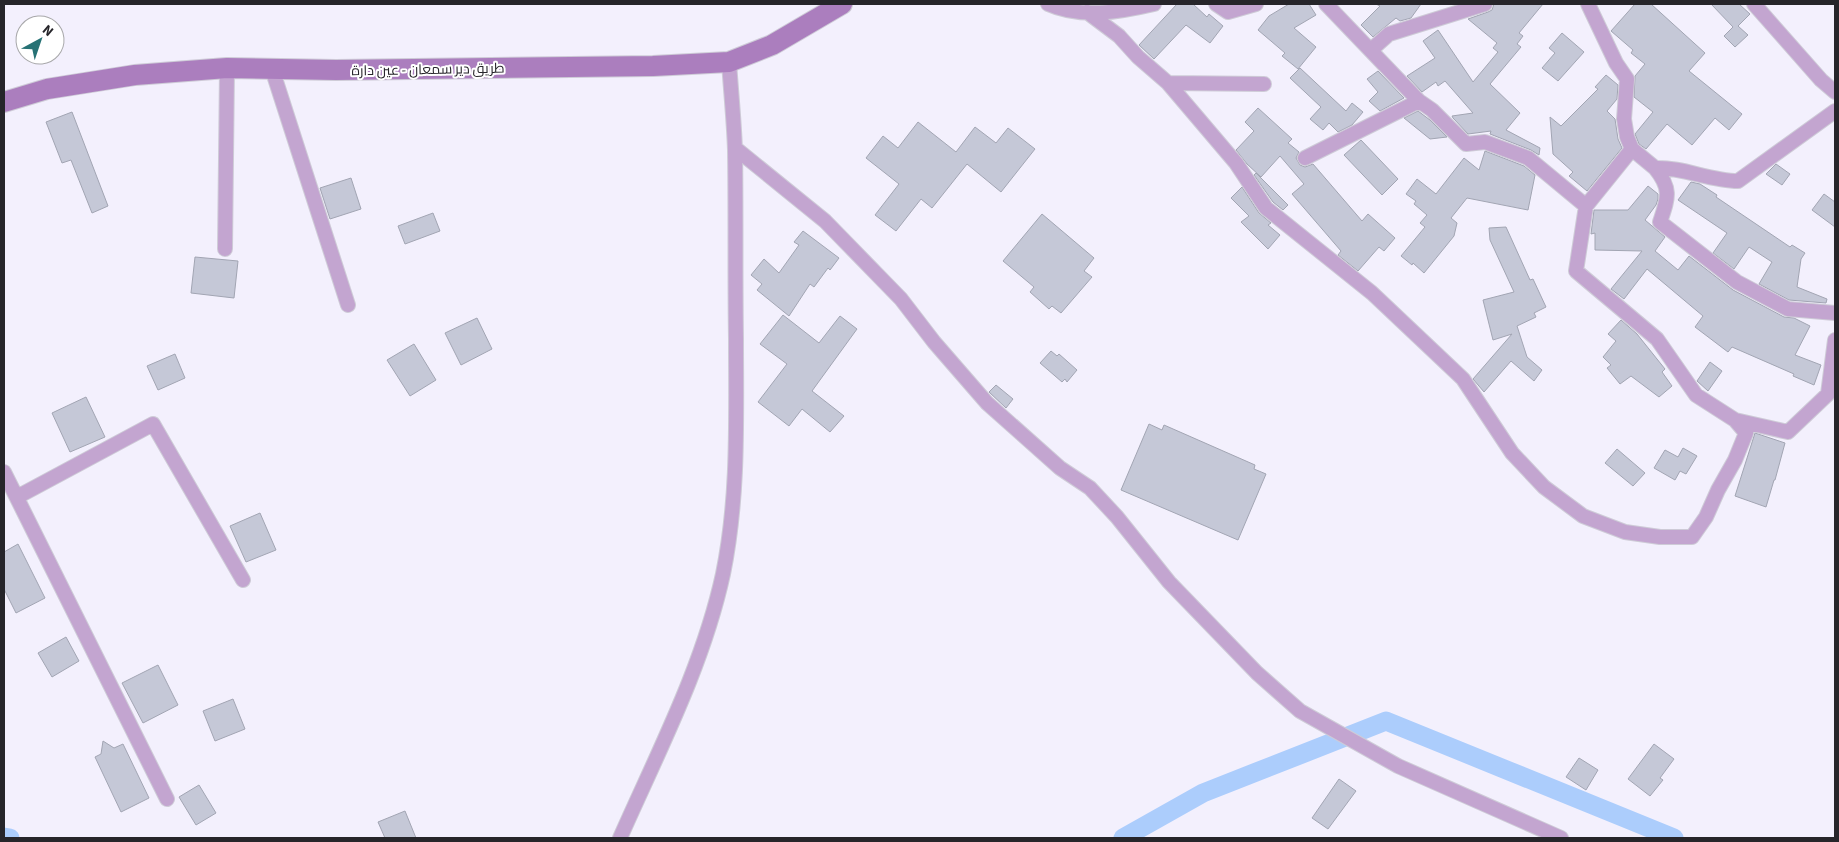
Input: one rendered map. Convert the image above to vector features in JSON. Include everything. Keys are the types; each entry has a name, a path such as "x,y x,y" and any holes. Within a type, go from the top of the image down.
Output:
{"main road":[{"name":"طريق دير سمعان - عين دارة","path":"4,102 47,89 135,75 227,68 336,70 653,66 729,62 772,45 842,4"}],"street":[{"path":"1048,4 1059,9 1100,14 1154,4"},
{"path":"1216,4 1228,12 1256,4"},
{"path":"1326,4 1419,101 1432,110 1466,144 1485,142 1528,158 1586,206"},
{"path":"1371,50 1389,34 1485,4"},
{"path":"1588,4 1616,63 1627,79 1624,119 1627,137 1632,149 1655,168 1664,180 1667,189 1666,203 1660,222 1737,282 1788,309 1835,313"},
{"path":"1754,4 1821,80 1835,92"},
{"path":"1087,12 1119,36 1138,57 1168,83 1236,163 1266,208 1372,293 1463,379 1512,453 1544,487 1583,516 1625,532 1660,537 1692,536 1706,517 1718,490 1736,460 1746,433 1734,420 1696,395 1657,339 1576,271 1586,206 1632,149"},
{"path":"620,838 696,666 723,574 731,527 736,432 735,148 729,62"},
{"path":"225,249 227,68"},
{"path":"272,68 348,305"},
{"path":"1168,83 1264,84"},
{"path":"1305,158 1419,101"},
{"path":"1655,168 1670,168 1728,181 1738,181 1835,111"},
{"path":"735,148 825,221 900,299 934,342 988,404 1060,468 1090,488 1117,517 1169,582 1257,673 1300,711 1398,766 1561,838"},
{"path":"1734,420 1788,432 1828,394 1835,340"},
{"path":"17,497 153,424 243,580"},
{"path":"4,472 167,799"}],"building":[{"path":"1177,4 1193,4 1207,17 1209,14 1223,26 1210,43 1186,25 1154,59 1139,45"},
{"path":"1289,4 1309,4 1316,15 1294,28 1316,47 1298,69 1282,56 1285,53 1258,30 1269,16"},
{"path":"1376,4 1421,4 1411,18 1400,21 1396,18 1373,37 1361,25 1380,6"},
{"path":"1494,4 1543,4 1519,33 1523,36 1517,44 1521,47 1490,84 1520,113 1506,130 1540,148 1539,155 1490,134 1491,131 1468,134 1452,116 1473,113 1445,81 1438,86 1436,82 1422,92 1407,76 1435,58 1423,41 1438,30 1473,82 1498,52 1493,48 1497,43 1468,19 1492,10"},
{"path":"1635,4 1651,4 1705,53 1689,71 1742,114 1729,130 1715,118 1692,145 1667,124 1646,149 1639,144 1635,134 1653,112 1634,97 1635,76 1645,64 1631,53 1633,50 1611,31"},
{"path":"1711,4 1739,4 1750,14 1738,26 1748,35 1735,47 1724,36 1733,27"},
{"path":"1562,33 1584,52 1558,81 1542,68 1555,53 1549,48"},
{"path":"1300,68 1346,111 1352,103 1363,112 1352,125 1338,132 1329,123 1323,130 1310,119 1321,107 1290,78"},
{"path":"1378,71 1404,98 1380,111 1369,101 1378,92 1367,79"},
{"path":"1606,75 1618,85 1617,99 1607,111 1615,119 1618,139 1622,148 1587,191 1569,176 1573,172 1553,154 1550,117 1561,126 1598,89 1595,87"},
{"path":"1258,108 1292,139 1288,143 1299,152 1296,158 1300,165 1305,167 1313,164 1362,221 1368,214 1395,238 1384,251 1379,247 1358,271 1338,255 1341,251 1292,194 1304,184 1280,156 1261,177 1236,150 1254,131 1245,122"},
{"path":"1418,111 1447,137 1430,139 1404,118"},
{"path":"72,112 108,206 92,213 71,160 62,163 46,122"},
{"path":"918,122 956,152 975,127 996,143 1008,128 1035,149 1001,192 967,164 932,208 921,199 896,231 875,215 899,184 866,158 883,136 898,148"},
{"path":"1361,140 1398,179 1382,195 1344,155"},
{"path":"1485,151 1524,166 1535,175 1528,210 1467,198 1451,218 1457,223 1454,236 1424,273 1413,263 1412,265 1401,256 1425,227 1420,223 1427,215 1414,204 1416,201 1406,194 1417,179 1436,194 1464,158 1479,170"},
{"path":"1776,164 1790,174 1782,185 1766,174"},
{"path":"1256,173 1288,205 1283,210 1273,202 1254,175"},
{"path":"351,178 361,209 330,219 320,188"},
{"path":"1691,182 1700,184 1790,247 1792,245 1805,253 1801,259 1797,287 1827,299 1826,303 1789,300 1759,284 1772,262 1749,247 1734,269 1713,253 1727,233 1678,200"},
{"path":"1648,186 1658,194 1658,199 1645,220 1665,237 1655,251 1678,270 1689,256 1733,290 1784,317 1794,318 1810,326 1795,355 1821,365 1814,385 1793,376 1794,374 1732,347 1728,352 1695,327 1703,316 1647,269 1624,299 1611,289 1642,251 1595,250 1595,233 1591,234 1594,210 1628,210"},
{"path":"1242,187 1259,213 1271,223 1268,225 1280,235 1268,249 1241,222 1249,216 1231,198"},
{"path":"1824,194 1835,202 1835,227 1812,210"},
{"path":"433,213 440,231 405,244 398,226"},
{"path":"1042,214 1094,258 1084,271 1092,277 1061,313 1052,306 1049,309 1030,292 1034,287 1003,261"},
{"path":"1506,227 1530,280 1533,279 1546,307 1534,313 1536,317 1517,326 1527,357 1542,370 1534,381 1511,361 1484,392 1473,379 1512,334 1493,340 1483,300 1514,292 1490,240 1489,228"},
{"path":"803,231 839,258 830,270 828,268 814,287 810,284 789,316 757,290 762,284 751,275 764,259 779,273 799,245 794,242"},
{"path":"195,257 238,261 234,298 191,293"},
{"path":"783,315 819,343 840,316 857,329 812,391 844,416 830,432 802,409 789,426 758,402 787,364 760,344"},
{"path":"477,318 492,349 461,365 445,333"},
{"path":"1621,320 1637,334 1665,369 1662,372 1672,386 1659,397 1631,376 1620,384 1607,368 1611,365 1603,357 1616,341 1608,334"},
{"path":"414,344 436,380 410,396 387,360"},
{"path":"1051,351 1057,356 1059,354 1077,370 1067,382 1065,379 1062,382 1040,363"},
{"path":"175,354 185,378 158,390 147,366"},
{"path":"1710,362 1722,371 1708,391 1697,381"},
{"path":"996,385 1013,399 1006,408 989,392"},
{"path":"86,397 105,437 70,452 52,413"},
{"path":"1149,424 1162,430 1164,425 1255,465 1254,469 1266,474 1238,540 1121,490"},
{"path":"1755,433 1785,443 1766,507 1735,496"},
{"path":"1683,448 1697,456 1686,474 1680,471 1675,480 1654,468 1665,450 1678,457"},
{"path":"1617,449 1645,473 1633,486 1605,463"},
{"path":"260,513 276,550 246,562 230,526"},
{"path":"18,544 45,598 16,613 4,589 4,552"},
{"path":"66,637 79,661 52,677 38,653"},
{"path":"158,665 178,705 143,723 122,683"},
{"path":"233,699 245,729 215,741 203,711"},
{"path":"103,741 114,748 123,744 149,798 121,812 95,757 101,754"},
{"path":"1654,744 1674,759 1660,778 1663,780 1650,796 1628,779"},
{"path":"1579,758 1598,770 1586,790 1566,777"},
{"path":"1339,779 1356,791 1328,829 1312,818"},
{"path":"199,785 216,813 196,825 179,797"},
{"path":"405,811 416,838 385,838 378,822"}],"waterway":[{"path":"1123,838 1203,793 1386,721 1674,838"},
{"path":"4,837 10,838"}]}
